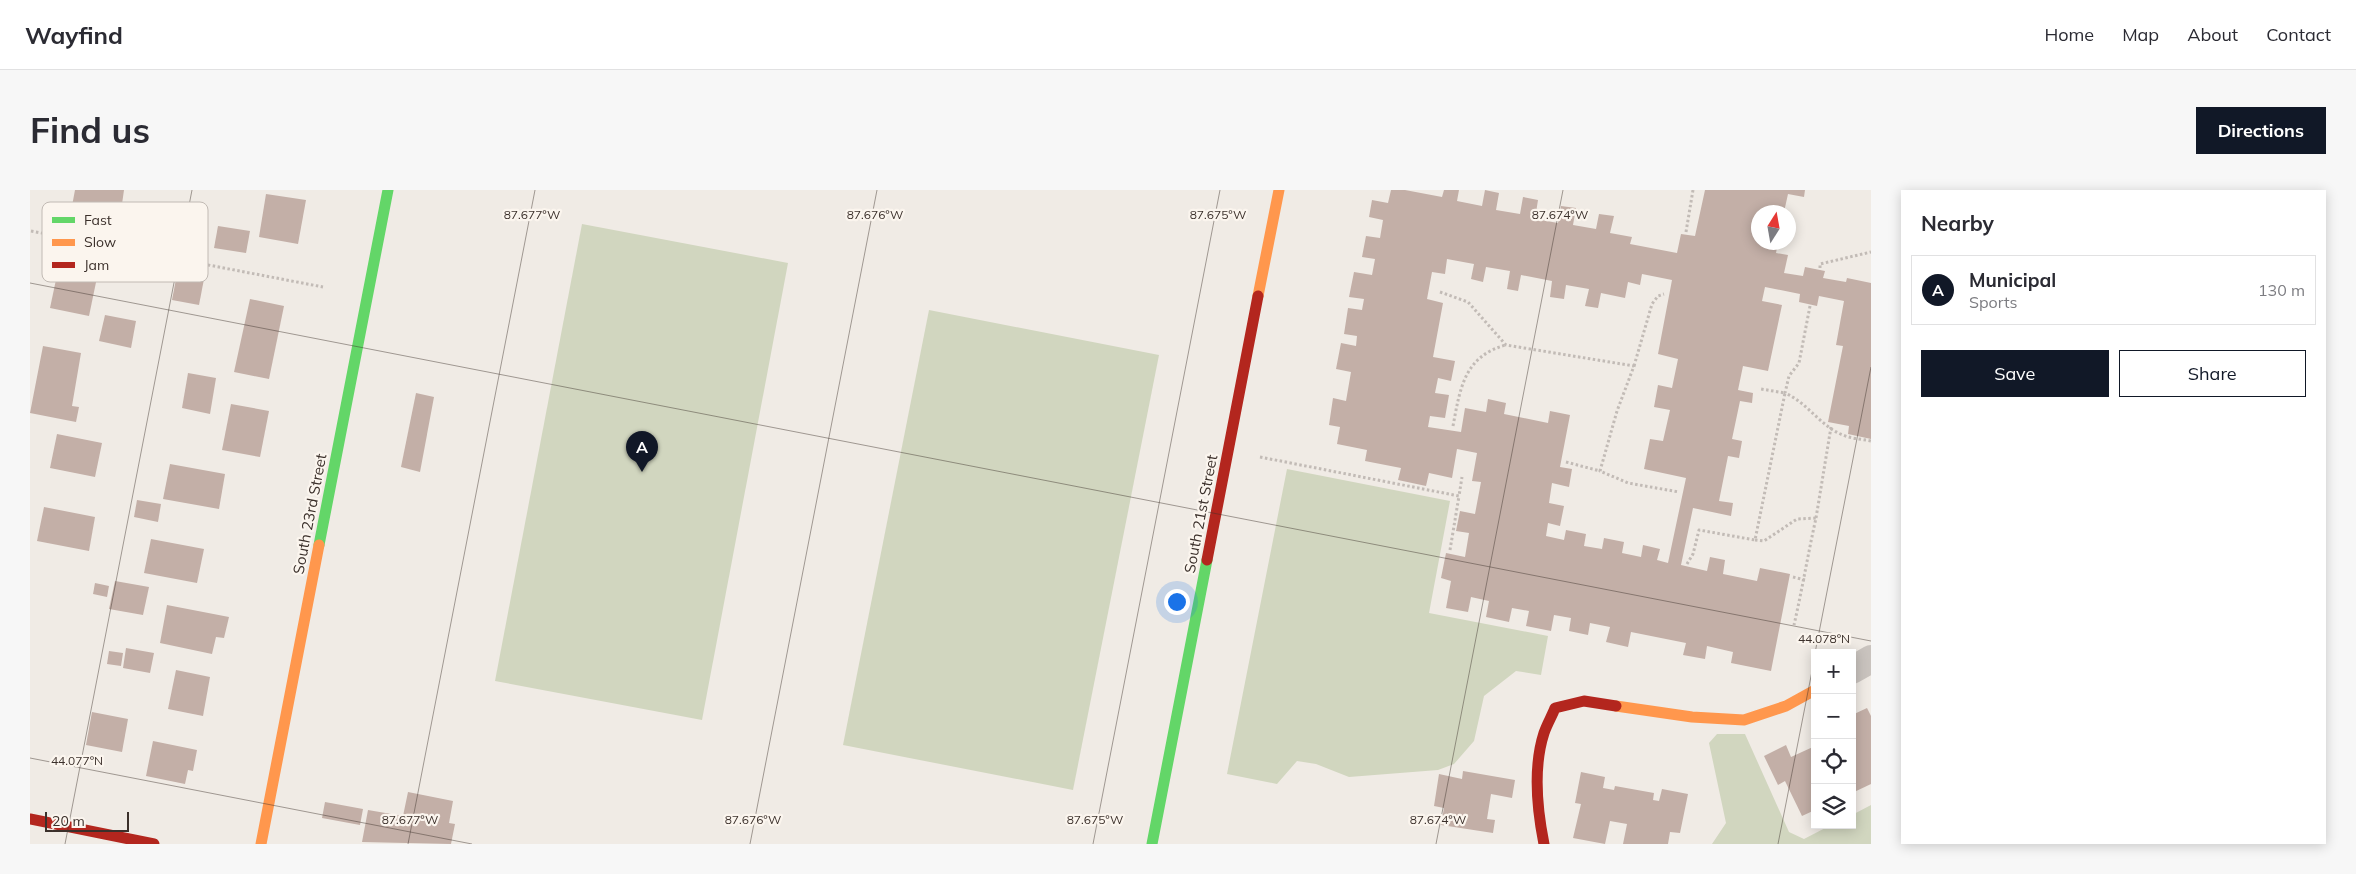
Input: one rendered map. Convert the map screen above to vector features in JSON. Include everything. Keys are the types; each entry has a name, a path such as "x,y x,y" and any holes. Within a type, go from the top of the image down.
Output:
{"street":[{"name":"South 23rd Street","path":"261,844 388,190"},
{"name":"South 21st Street","path":"1152,844 1280,190"},
{"path":"1856,668 1871,659"},
{"path":"1544,844 1540,830 1538,774 1544,733 1555,708 1584,701 1692,717 1744,720 1786,706 1811,692"},
{"path":"30,819 154,844"}],"path":[{"path":"1686,232 1693,190"},
{"path":"1820,268 1820,264 1871,252"},
{"path":"208,265 323,287"},
{"path":"1440,292 1468,302 1506,345"},
{"path":"1600,471 1617,411 1634,366 1652,304 1658,296 1664,294"},
{"path":"1755,540 1789,376 1799,363 1810,306"},
{"path":"1453,426 1459,392 1470,368 1480,357 1493,348 1506,345 1634,366"},
{"path":"1761,389 1786,393 1798,399 1843,436 1871,441"},
{"path":"1794,626 1805,580 1805,569 1816,518 1831,427"},
{"path":"1260,457 1459,496"},
{"path":"1566,462 1600,471 1628,483 1679,492"},
{"path":"1450,550 1462,477"},
{"path":"1687,564 1699,530 1764,541 1797,519 1816,518"},
{"path":"1792,577 1805,580"}],"green space":[{"path":"582,224 788,263 702,720 495,681"},
{"path":"929,310 1159,355 1073,790 843,745"},
{"path":"1287,469 1450,501 1429,613 1548,636 1541,675 1516,671 1484,696 1474,741 1454,764 1438,770 1349,777 1316,764 1297,761 1277,784 1227,774"},
{"path":"1717,734 1745,734 1789,832 1804,839 1823,829 1856,829 1856,813 1871,805 1871,844 1712,844 1726,823 1709,743"}],"building":[{"path":"75,190 124,190 122,202 73,202"},
{"path":"1391,190 1405,190 1442,197 1444,190 1459,190 1457,201 1482,206 1485,190 1499,193 1496,210 1520,214 1523,197 1538,200 1535,219 1558,223 1561,206 1576,208 1573,225 1596,229 1599,214 1614,216 1610,233 1632,237 1630,244 1677,253 1681,234 1695,236 1705,190 1805,190 1804,197 1788,194 1786,205 1751,205 1751,250 1777,250 1776,253 1788,255 1784,273 1803,276 1805,267 1825,271 1823,278 1846,282 1847,278 1871,283 1871,439 1848,434 1849,426 1828,422 1843,346 1836,345 1844,301 1819,296 1817,306 1799,302 1800,294 1765,287 1762,301 1782,305 1768,371 1743,366 1738,390 1753,393 1752,403 1740,401 1732,439 1742,441 1739,458 1728,456 1719,501 1733,503 1731,516 1693,508 1681,565 1707,571 1710,557 1725,560 1723,574 1757,581 1760,568 1790,574 1771,671 1731,663 1733,652 1707,646 1705,659 1683,655 1686,643 1631,632 1628,647 1606,642 1610,627 1590,623 1588,635 1569,631 1571,618 1554,615 1551,631 1526,626 1529,611 1512,608 1509,622 1486,617 1489,601 1471,597 1468,612 1446,608 1451,581 1441,578 1446,553 1465,557 1469,533 1456,531 1460,511 1475,514 1481,482 1472,481 1477,453 1457,449 1452,478 1429,473 1426,486 1398,480 1401,468 1365,461 1367,450 1337,444 1340,427 1329,425 1333,398 1346,401 1351,372 1336,369 1341,343 1356,346 1357,336 1344,334 1348,308 1362,310 1364,299 1349,297 1354,272 1372,275 1375,259 1362,257 1366,236 1380,238 1383,220 1369,217 1372,200 1388,203","holes":["1447,259 1474,264 1471,279 1483,282 1486,267 1510,271 1507,289 1518,291 1521,275 1552,281 1550,297 1564,299 1566,285 1589,289 1585,306 1598,308 1601,293 1625,298 1628,282 1640,285 1642,274 1672,280 1658,354 1678,359 1672,388 1658,385 1654,407 1670,410 1663,441 1650,439 1644,469 1686,478 1668,563 1657,560 1660,549 1643,545 1641,557 1622,553 1624,542 1604,538 1602,549 1584,546 1586,534 1566,530 1564,540 1546,536 1548,523 1560,526 1564,506 1549,503 1552,483 1569,487 1572,469 1560,467 1570,415 1550,411 1548,423 1504,414 1506,403 1488,399 1486,412 1465,408 1461,432 1428,427 1430,416 1445,418 1449,395 1435,393 1438,378 1451,381 1455,361 1433,357 1443,303 1427,299 1432,272 1445,274"]},
{"path":"266,194 306,200 298,244 259,237"},
{"path":"218,226 250,231 246,253 214,248"},
{"path":"56,282 96,282 89,316 50,308"},
{"path":"175,282 203,282 199,305 172,300"},
{"path":"250,299 284,306 269,379 234,372"},
{"path":"105,315 136,321 131,348 99,341"},
{"path":"43,346 81,353 72,406 79,407 76,422 30,413"},
{"path":"188,373 216,378 210,414 182,408"},
{"path":"416,393 434,397 420,472 401,467"},
{"path":"231,404 269,411 260,457 222,450"},
{"path":"57,434 102,443 95,477 50,468"},
{"path":"170,464 225,474 219,509 163,499"},
{"path":"137,500 161,504 158,522 134,517"},
{"path":"44,507 95,517 89,551 37,541"},
{"path":"151,539 204,549 197,583 144,573"},
{"path":"115,581 149,587 143,615 109,609"},
{"path":"95,583 109,586 107,597 93,594"},
{"path":"167,605 229,617 224,638 216,637 212,654 160,643"},
{"path":"126,648 154,653 150,673 123,668"},
{"path":"109,651 123,653 121,666 107,664"},
{"path":"176,670 210,677 203,716 168,709"},
{"path":"1867,708 1871,716 1871,784 1856,791 1856,739 1856,713"},
{"path":"92,712 128,719 122,752 86,745"},
{"path":"153,741 197,750 193,771 188,770 185,784 146,776"},
{"path":"1786,745 1791,757 1811,748 1811,812 1802,816 1785,781 1778,785 1764,756"},
{"path":"1463,771 1515,780 1512,798 1491,794 1487,819 1495,820 1493,833 1441,825 1444,808 1434,806 1439,774 1462,779"},
{"path":"1581,772 1605,777 1603,788 1614,790 1615,786 1654,793 1653,800 1659,801 1662,789 1688,794 1680,833 1670,832 1668,844 1623,844 1627,824 1610,821 1605,844 1573,838 1581,804 1575,803"},
{"path":"408,792 453,801 449,823 455,824 451,844 362,842 368,810 403,816"},
{"path":"325,802 363,809 360,825 322,818"}],"traffic: fast":[{"path":"319,545 388,190"},
{"path":"1152,844 1207,560"}],"traffic: slow":[{"path":"1258,296 1279,190"},
{"path":"261,844 319,545"},
{"path":"1616,706 1692,717 1744,720 1786,706 1811,692"}],"traffic: jam":[{"path":"1207,560 1258,296"},
{"path":"1544,844 1538,802 1538,760 1544,733 1555,708 1584,701 1616,706"},
{"path":"30,819 154,844"}],"place":[{"name":"Municipal","path":"642,472"}]}
